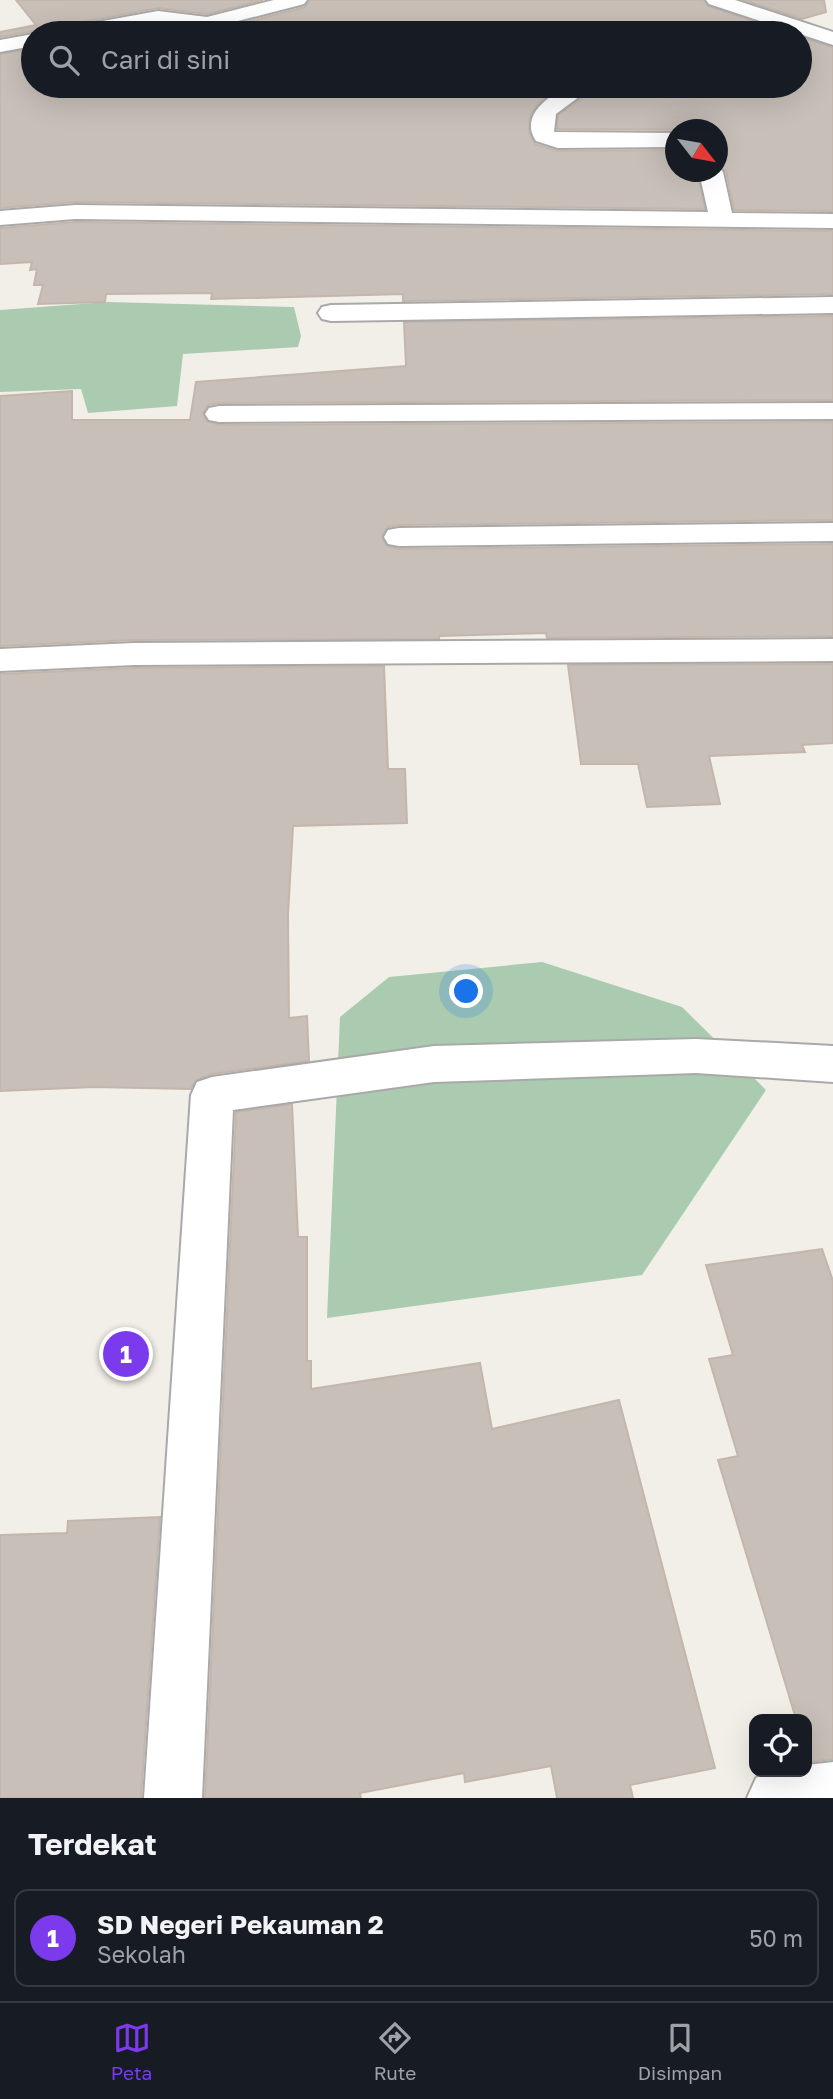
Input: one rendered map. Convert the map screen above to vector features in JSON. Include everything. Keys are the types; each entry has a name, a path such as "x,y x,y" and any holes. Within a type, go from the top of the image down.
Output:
{"street":[{"path":"215,21 297,0"},
{"path":"716,0 779,21"},
{"path":"140,21 158,18 187,21"},
{"path":"812,32 833,39"},
{"path":"0,46 21,42"},
{"path":"564,98 548,108 541,125 544,136 569,141 665,140"},
{"path":"712,182 721,219"},
{"path":"0,218 99,212 833,221"},
{"path":"331,313 833,305"},
{"path":"219,414 833,411"},
{"path":"399,537 833,531"},
{"path":"0,660 134,654 833,650"},
{"path":"173,1798 212,1095 435,1064 696,1056 833,1064"},
{"path":"776,1798 833,1791"}],"green space":[{"path":"108,302 294,307 301,336 298,347 183,354 177,406 88,413 81,389 0,392 0,310"},
{"path":"542,962 682,1007 766,1090 642,1275 327,1318 340,1017 389,977"}],"building":[{"path":"16,0 263,0 207,14 158,8 86,21 33,21"},
{"path":"310,0 703,0 708,6 753,21 251,21 305,7"},
{"path":"743,0 824,0 826,12 802,19"},
{"path":"21,28 21,33 0,37 0,32"},
{"path":"812,41 833,47 833,211 734,210 728,181 728,119 665,119 665,130 557,129 558,115 582,98 812,98"},
{"path":"21,51 21,98 545,98 531,113 529,132 535,144 558,151 665,150 665,182 699,182 705,209 75,202 0,208 0,54"},
{"path":"75,222 833,231 833,294 403,301 403,294 211,299 212,293 106,294 105,302 38,304 43,285 34,285 37,269 30,270 32,262 0,264 0,228"},
{"path":"833,316 833,400 219,403 208,405 203,413 207,421 219,425 833,422 833,520 399,525 388,527 382,536 386,545 399,549 833,544 833,636 547,638 546,633 439,636 439,639 134,640 0,646 0,396 72,391 72,420 190,420 196,382 406,366 404,322"},
{"path":"833,664 833,743 802,745 805,752 709,756 720,804 647,807 638,764 581,764 568,665"},
{"path":"384,666 388,769 405,769 407,823 293,826 288,915 289,1018 307,1016 309,1061 212,1074 196,1080 191,1089 94,1087 0,1091 0,674 134,668"},
{"path":"292,1104 298,1237 307,1237 307,1361 311,1361 311,1389 480,1363 492,1429 619,1400 715,1768 630,1785 633,1798 557,1798 551,1766 465,1782 464,1773 360,1793 361,1798 205,1798 236,1112"},
{"path":"822,1249 833,1281 833,1759 812,1762 812,1714 794,1714 718,1460 738,1456 709,1359 733,1355 706,1265"},
{"path":"160,1517 141,1798 0,1798 0,1535 67,1533 68,1521"}],"place":[{"name":"SD Negeri Pekauman 2","path":"126,1354"}]}
